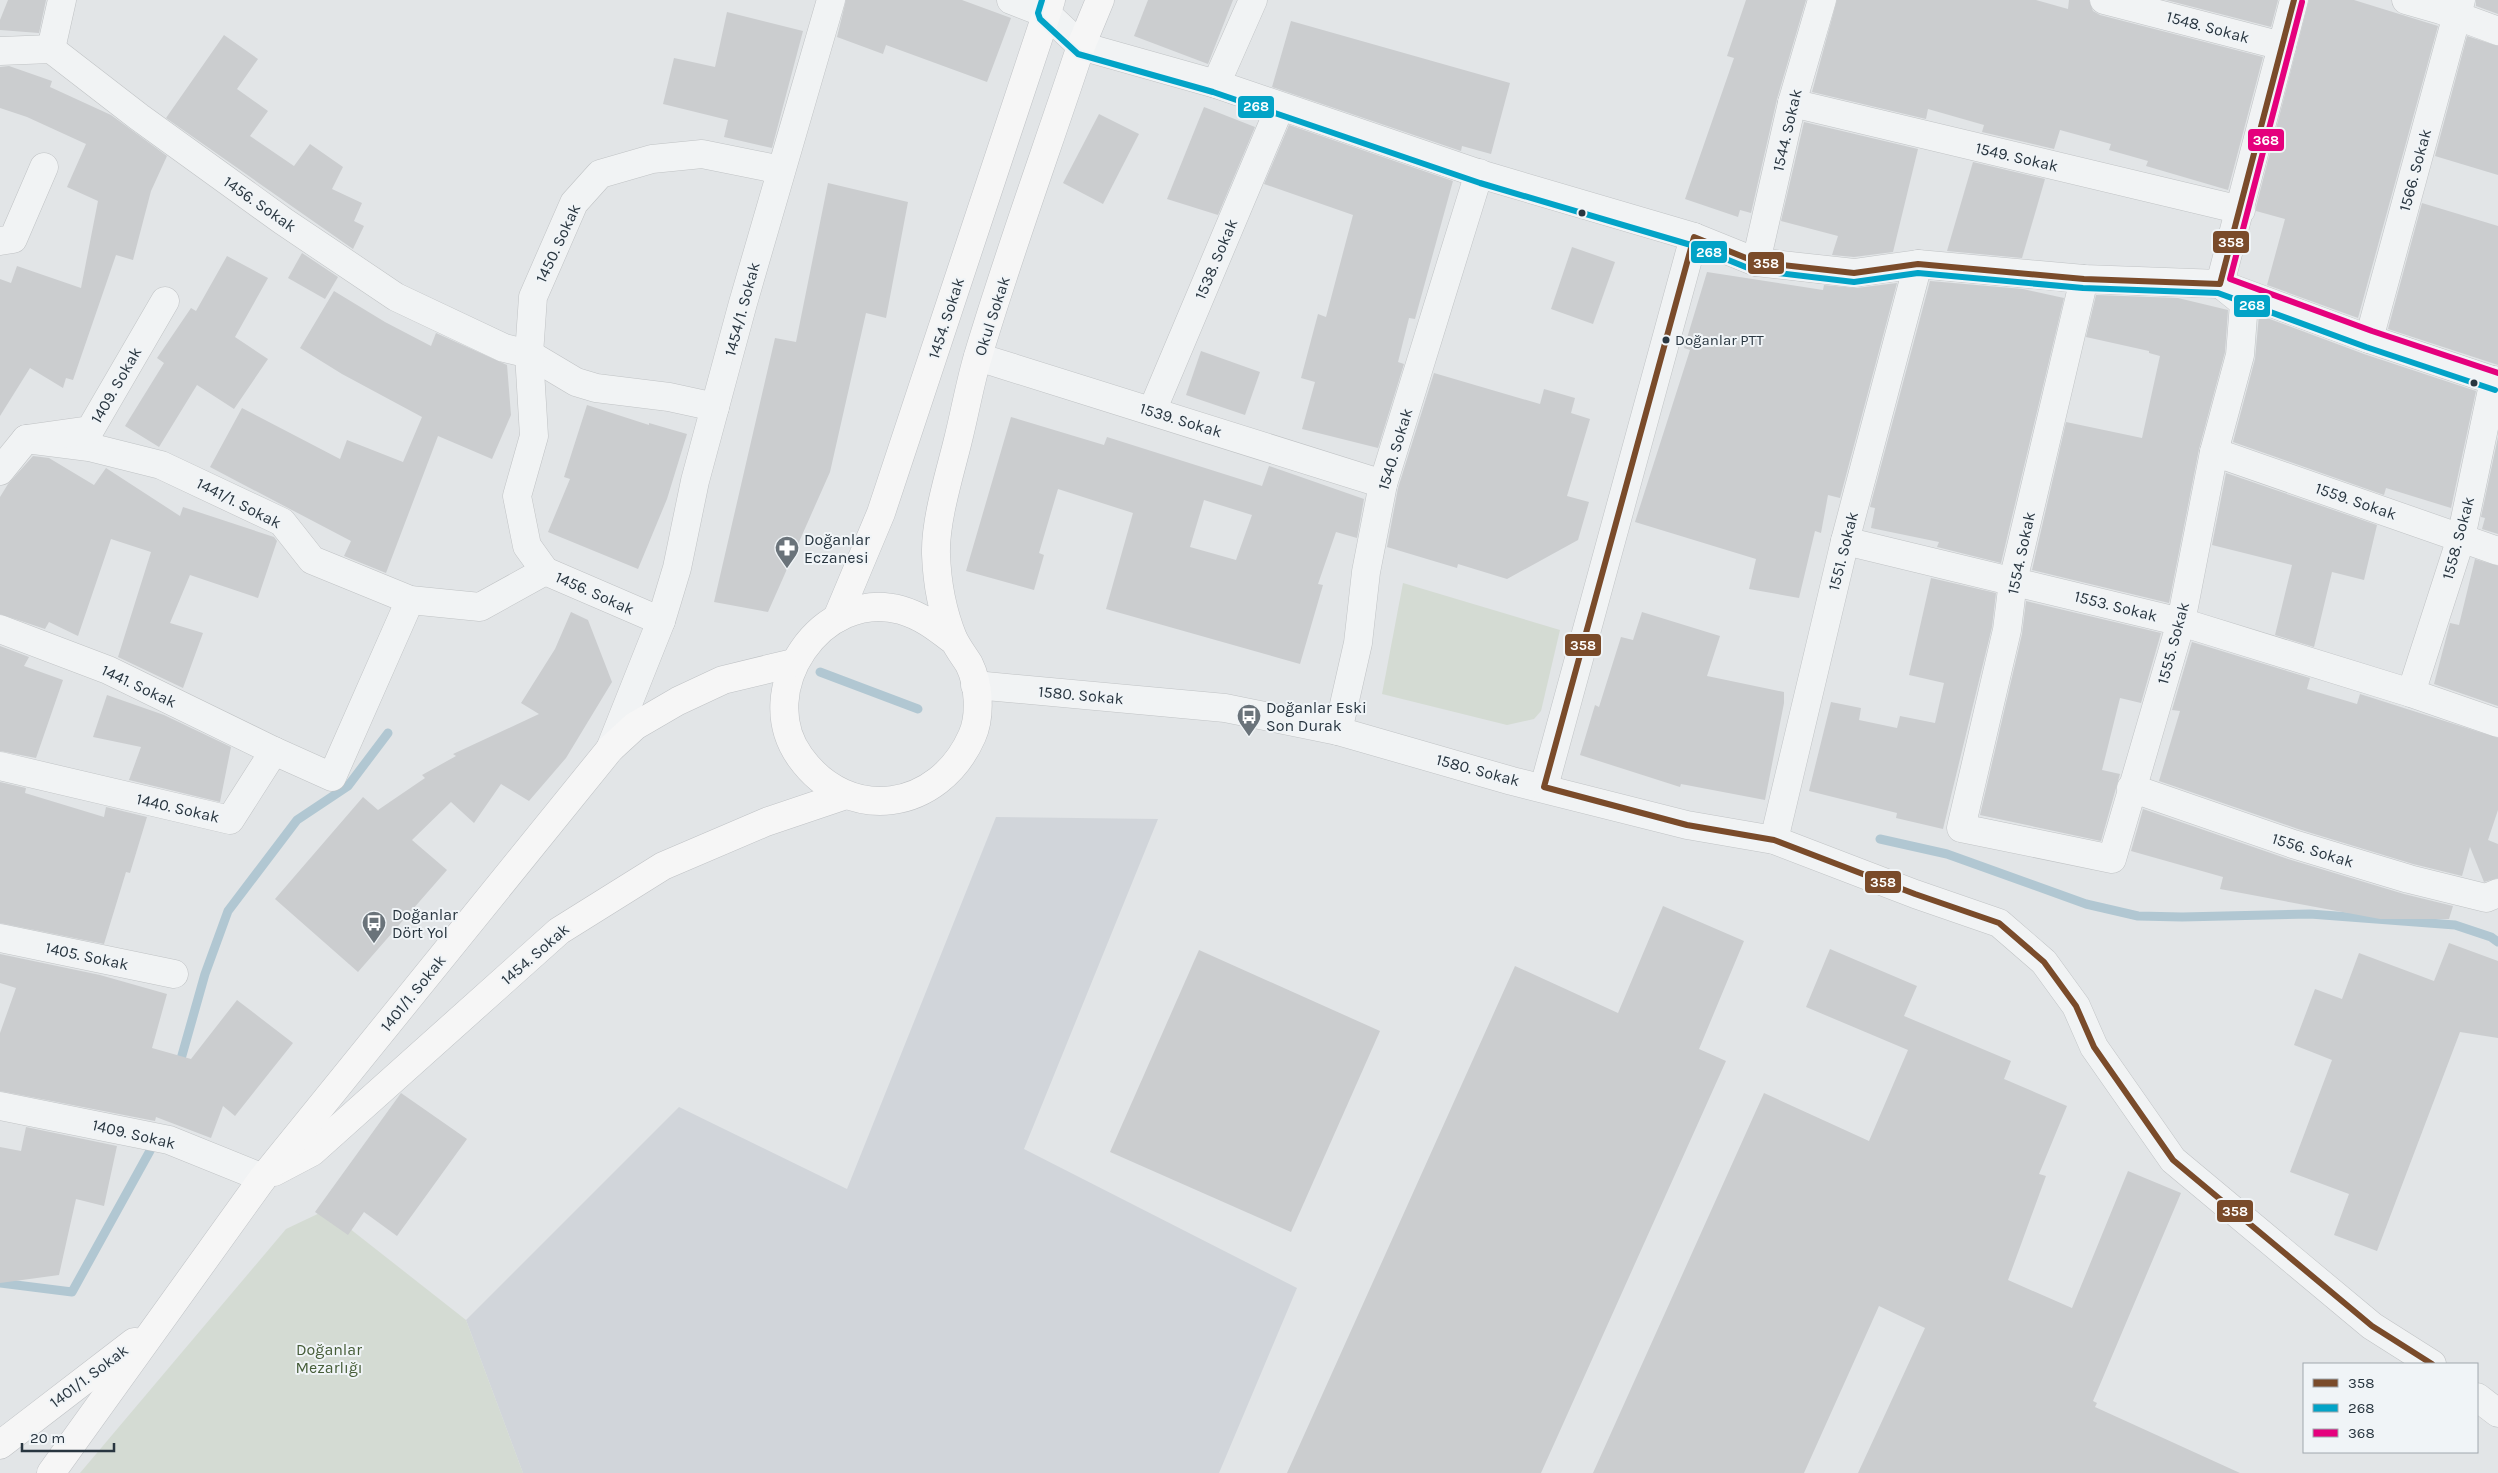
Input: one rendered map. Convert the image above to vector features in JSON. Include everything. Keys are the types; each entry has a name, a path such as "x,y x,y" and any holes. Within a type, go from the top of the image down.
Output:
{"main road":[{"name":"Okul Sokak","path":"954,641 940,596 936,550 943,501 978,357 1081,46 1100,0"},
{"name":"1454. Sokak","path":"837,618 881,513 1050,7"},
{"path":"867,609 899,609 929,621 954,641 971,668 978,699 974,732 961,760 938,783 909,797 877,801 846,795 819,778 798,755 786,725 785,694 793,663 811,637 837,618 867,609"},
{"path":"610,749 635,726 678,700 724,680 793,663"},
{"name":"1401/1. Sokak","path":"51,1473 263,1178 610,749"},
{"name":"1454. Sokak","path":"263,1178 312,1152 559,931 592,908 663,866 766,822 846,795"},
{"name":"1401/1. Sokak","path":"0,1445 155,1326"}],"street":[{"path":"0,51 51,49 62,0"},
{"name":"1454/1. Sokak","path":"661,621 677,568 695,481 715,407 831,0"},
{"path":"1011,0 1050,7 1081,46 1216,84 1480,173 1694,237 1756,262 1854,273 1918,264 2084,279 2220,284 2369,339 2496,381"},
{"path":"1216,84 1253,0"},
{"name":"1544. Sokak","path":"1756,262 1792,103 1822,0"},
{"name":"1548. Sokak","path":"2104,0 2282,46"},
{"path":"2220,284 2241,210 2294,0"},
{"path":"2406,0 2459,9 2498,32"},
{"name":"1566. Sokak","path":"2369,339 2459,9"},
{"name":"1456. Sokak","path":"51,49 139,117 283,222 396,297 504,348 529,354 576,382 596,388 669,397 715,407"},
{"name":"1549. Sokak","path":"1792,103 2241,210"},
{"name":"1538. Sokak","path":"1152,411 1280,107"},
{"name":"1450. Sokak","path":"529,354 533,297 574,203 600,174 652,159 702,154 781,170"},
{"path":"0,241 13,239 44,167"},
{"name":"1540. Sokak","path":"1338,731 1358,643 1366,572 1383,484 1480,173"},
{"path":"1544,787 1694,237"},
{"name":"1551. Sokak","path":"1774,840 1844,541 1918,264"},
{"name":"1554. Sokak","path":"1962,828 2007,630 2013,581 2084,279"},
{"name":"1555. Sokak","path":"1962,828 2112,859 2131,788 2181,622 2214,452 2240,355 2244,303 2220,284"},
{"name":"1409. Sokak","path":"26,439 90,430 165,301"},
{"name":"1456. Sokak","path":"529,354 534,436 516,496 527,546 545,571 661,621"},
{"name":"1539. Sokak","path":"978,357 1383,484"},
{"name":"1558. Sokak","path":"2411,693 2461,538 2496,381"},
{"path":"0,470 26,439"},
{"name":"1441/1. Sokak","path":"26,439 89,447 161,464 282,522 312,560 410,600 480,607 545,571"},
{"name":"1559. Sokak","path":"2214,452 2498,551"},
{"name":"1553. Sokak","path":"1844,541 2181,622 2411,693 2498,723"},
{"path":"274,751 332,777 410,600"},
{"name":"1401/1. Sokak","path":"610,749 661,621"},
{"name":"1441. Sokak","path":"0,629 108,670 274,751"},
{"name":"1580. Sokak","path":"975,685 1225,708 1338,731 1512,781 1544,787 1687,825 1774,840 1915,894 1999,923 2050,969 2076,1006 2094,1047 2173,1160 2372,1326 2430,1363"},
{"name":"1440. Sokak","path":"0,766 230,820 274,751"},
{"name":"1556. Sokak","path":"2131,788 2292,844 2409,879 2486,898 2498,893"},
{"name":"1405. Sokak","path":"0,938 174,974"},
{"name":"1409. Sokak","path":"0,1106 170,1140 263,1178"},
{"path":"2478,1398 2498,1413"}],"shaded area":[{"path":"996,817 1158,819 1024,1149 1297,1288 1219,1473 523,1473 466,1320 679,1107 847,1189"}],"green space":[{"path":"1403,583 1560,630 1541,711 1534,719 1507,725 1382,694"},
{"name":"Doğanlar Mezarlığı","path":"326,1210 466,1320 523,1473 80,1473 286,1229"}],"building":[{"path":"8,0 46,0 39,33 0,30 0,20"},
{"path":"846,0 962,0 1011,18 987,82 886,45 883,54 837,37"},
{"path":"1148,0 1233,0 1208,64 1134,36"},
{"path":"1746,0 1806,0 1777,99 1751,213 1740,210 1738,217 1685,199 1734,58 1727,56"},
{"path":"1837,0 2036,0 2068,9 2069,0 2089,0 2093,11 2100,15 2263,57 2228,190 2146,166 2148,161 2109,150 2111,144 2060,130 2054,149 1982,132 1984,125 1928,109 1926,119 1812,92"},
{"path":"2166,0 2278,0 2271,27"},
{"path":"2309,0 2354,0 2438,26 2358,318 2267,285 2285,219 2256,211 2256,207"},
{"path":"2476,0 2498,0 2498,14 2476,6"},
{"path":"727,12 803,31 772,148 724,137 728,120 663,104 674,58 715,67"},
{"path":"1291,21 1510,83 1491,154 1462,146 1461,151 1272,87"},
{"path":"224,35 258,59 237,89 268,111 250,136 294,166 310,144 343,167 332,189 362,203 354,221 364,226 353,249 166,118"},
{"path":"2467,36 2498,46 2498,175 2435,156"},
{"path":"9,66 52,81 50,87 111,115 167,156 151,191 133,260 116,255 73,380 66,378 63,388 30,368 0,416 0,279 11,283 17,266 81,288 98,201 67,187 86,144 27,117 0,108 0,67"},
{"path":"1204,107 1255,127 1218,215 1167,199"},
{"path":"1099,114 1139,134 1103,204 1063,183"},
{"path":"1804,122 1918,149 1893,252 1854,257 1832,255 1838,236 1781,221"},
{"path":"1289,125 1453,181 1415,319 1409,318 1398,362 1404,364 1378,448 1302,429 1315,382 1301,378 1318,314 1326,317 1353,215 1264,184"},
{"path":"1973,162 2045,179 2022,258 1947,251"},
{"path":"828,183 908,202 886,318 866,313 830,472 768,612 714,602 775,338 796,342"},
{"path":"2422,203 2498,226 2498,365 2388,329"},
{"path":"1572,247 1615,262 1593,324 1551,309"},
{"path":"302,253 338,277 325,299 288,278"},
{"path":"227,256 268,278 235,337 268,359 234,409 197,385 159,447 125,426 164,363 157,358 191,308 196,311"},
{"path":"1707,272 1823,290 1824,285 1856,288 1897,283 1840,498 1828,495 1821,533 1815,531 1799,598 1749,589 1756,559 1635,522 1690,350 1684,348"},
{"path":"1930,281 2023,289 2064,298 2001,563 1937,547 1939,542 1871,528 1875,508 1870,507"},
{"path":"334,291 385,322 431,346 436,333 507,365 511,415 492,459 438,436 386,573 344,556 351,541 210,467 242,408 340,459 347,440 403,462 422,417 342,374 300,348"},
{"path":"2096,295 2178,298 2228,310 2225,352 2199,449 2169,603 2032,570 2066,422 2142,438 2160,356 2149,353 2149,351 2086,337"},
{"path":"2259,315 2364,354 2476,391 2451,508 2386,488 2384,495 2233,442 2255,359"},
{"path":"1201,351 1260,372 1245,415 1186,395"},
{"path":"1434,373 1540,404 1544,389 1575,398 1571,413 1590,419 1567,496 1589,502 1578,540 1507,579 1458,564 1457,568 1387,547 1398,488"},
{"path":"587,405 649,425 649,423 687,434 667,499 638,569 548,532 570,479 564,477"},
{"path":"1011,417 1104,445 1107,437 1262,486 1269,466 1364,499 1357,538 1336,532 1318,584 1323,585 1300,664 1106,609 1133,513 1058,489 1039,553 1044,555 1034,590 966,571","holes":["1204,500 1252,515 1236,560 1190,547"]},
{"path":"2498,437 2498,534 2482,529 2485,518 2481,517"},
{"path":"33,456 49,458 94,485 106,468 180,516 183,507 274,537 277,541 258,598 190,575 170,623 203,633 183,688 118,657 151,552 111,539 78,636 49,622 45,629 0,614 0,497 8,484"},
{"path":"2226,473 2377,525 2364,580 2332,572 2314,647 2275,635 2292,565 2212,545"},
{"path":"2475,559 2498,566 2498,706 2434,684 2450,623 2459,625"},
{"path":"1931,578 1996,593 1992,627 1943,829 1896,818 1897,813 1809,791 1831,702 1861,708 1859,720 1897,728 1900,716 1935,723 1944,683 1909,675"},
{"path":"2026,601 2161,633 2141,703 2120,698 2102,770 2120,774 2101,841 1980,815 2022,634"},
{"path":"571,612 588,620 612,682 566,758 529,801 501,784 474,823 451,802 412,840 447,870 358,972 275,899 363,797 378,810 425,778 422,775 456,756 453,754 539,714 521,703 555,649"},
{"path":"1642,612 1720,636 1707,676 1784,692 1784,703 1765,800 1681,784 1680,787 1580,755 1595,705 1599,707 1621,637 1633,640"},
{"path":"2192,642 2310,678 2307,689 2357,704 2360,694 2498,738 2498,810 2488,840 2498,844 2498,878 2484,882 2470,847 2462,876 2413,864 2298,829 2159,781 2180,711 2172,710"},
{"path":"0,646 29,657 24,666 63,680 36,758 0,751"},
{"path":"107,695 164,715 231,747 220,802 129,780 141,747 93,737"},
{"path":"0,782 26,788 25,793 104,817 106,807 147,817 130,873 126,872 104,944 0,923"},
{"path":"2143,809 2288,859 2404,894 2453,906 2449,919 2380,919 2220,889 2223,877 2131,851"},
{"path":"1663,906 1744,941 1699,1049 1726,1061 1541,1473 1287,1473 1515,966 1618,1013"},
{"path":"2449,943 2498,961 2498,1038 2460,1032 2377,1251 2334,1235 2349,1194 2290,1172 2332,1060 2294,1045 2315,989 2342,999 2359,953 2434,981"},
{"path":"1830,949 1917,986 1904,1016 2011,1061 2004,1079 2067,1106 2039,1174 2046,1176 2008,1280 2072,1308 2128,1171 2181,1193 2093,1401 2097,1403 2095,1407 2240,1473 1858,1473 1925,1328 1879,1306 1804,1473 1593,1473 1764,1093 1869,1141 1908,1050 1806,1007"},
{"path":"1199,950 1380,1031 1291,1232 1110,1152"},
{"path":"0,954 100,975 167,994 152,1048 191,1059 237,1000 293,1043 235,1116 223,1106 211,1138 156,1117 155,1121 0,1091 0,1033 16,988 0,983"},
{"path":"401,1093 467,1139 397,1236 364,1212 348,1235 315,1212"},
{"path":"26,1127 117,1146 104,1206 76,1199 59,1275 0,1283 0,1147 21,1151"}],"waterway":[{"path":"820,672 918,709"},
{"path":"179,1066 205,974 228,911 297,820 348,786 388,733"},
{"path":"1880,839 1947,854 2086,904 2138,916 2182,917 2310,914 2455,925 2491,937 2498,942"},
{"path":"0,1283 72,1292 151,1149"}],"transit line":[{"name":"268","path":"1042,0 1038,13 1040,19 1078,54 1213,92 1480,183 1691,245 1753,270 1854,282 1918,273 2083,288 2218,293 2366,347 2495,390"},
{"name":"358","path":"2294,0 2220,284 2084,279 1918,264 1854,273 1756,262 1694,237 1544,787 1687,825 1774,840 1915,894 1999,923 2044,962 2076,1006 2094,1047 2173,1160 2372,1326 2430,1363"},
{"name":"368","path":"2302,2 2230,279 2372,331 2498,373"}],"place":[{"name":"Doğanlar PTT","path":"1666,340"},
{"name":"Doğanlar Eczanesi","path":"787,569"},
{"name":"Doğanlar Eski Son Durak","path":"1249,737"},
{"name":"Doğanlar Dört Yol","path":"374,944"}]}
